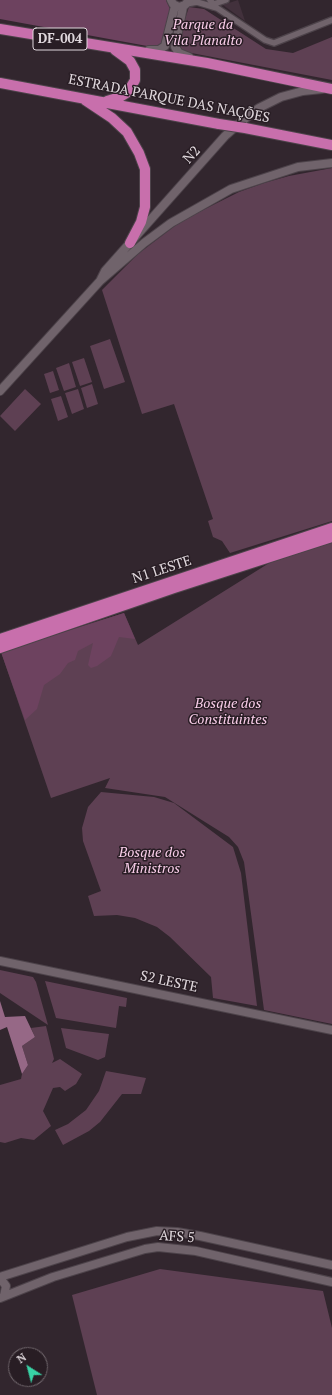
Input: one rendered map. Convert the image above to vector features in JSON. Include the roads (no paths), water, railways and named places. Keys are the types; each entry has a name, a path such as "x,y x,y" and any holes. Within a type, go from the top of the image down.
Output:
{"highway":[{"name":"DF-004","path":"0,29 207,63 331,89"},
{"path":"104,102 124,95 131,89 135,80 135,70 130,61 112,48"},
{"name":"ESTRADA PARQUE DAS NAÇÕES","path":"0,83 332,145"},
{"path":"80,97 112,118 127,132 142,160 146,176 145,207 141,222 130,242"},
{"name":"N1 LESTE","path":"0,639 332,528"},
{"name":"N1 LESTE","path":"0,648 166,591 332,537"}],"main road":[{"path":"112,48 125,47 157,51 162,49 167,42 181,3"},
{"path":"181,3 176,49 181,54 207,63"},
{"name":"N2","path":"100,281 105,271 130,242 226,136 242,121 259,108 281,97 303,91 331,89"},
{"name":"N2","path":"0,391 100,281 144,243 171,223 231,189 298,167 332,163"},
{"name":"S2 LESTE","path":"0,961 332,1030"},
{"name":"AFS 5","path":"0,1278 127,1237 157,1232 177,1232 200,1236 332,1265"},
{"name":"AFS 5","path":"2,1297 53,1277 145,1249 158,1247 196,1251 332,1282"},
{"path":"0,1278 6,1286 2,1297"}],"street":[{"path":"213,5 226,0"},
{"path":"181,3 197,2 213,5 265,40 274,43 332,20"}],"park label":[{"name":"Parque da Vila Planalto","path":"203,34"},
{"name":"Bosque dos Constituintes","path":"228,712"},
{"name":"Bosque dos Ministros","path":"152,862"}]}
